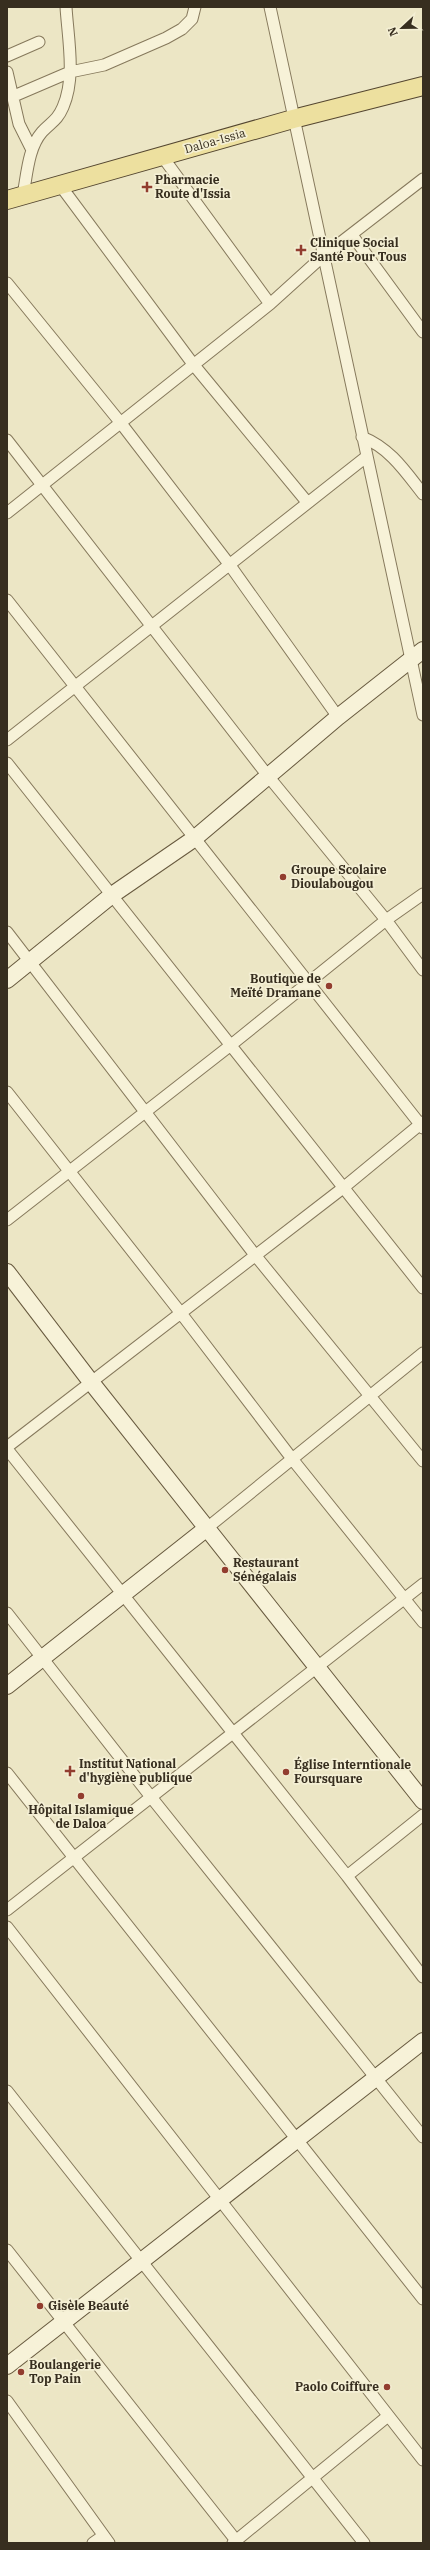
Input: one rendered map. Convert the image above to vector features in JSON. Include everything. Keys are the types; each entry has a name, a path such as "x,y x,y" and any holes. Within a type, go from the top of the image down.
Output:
{"main road":[{"name":"Daloa-Issia","path":"15,198 293,119 423,86"}],"street":[{"path":"15,198 32,150 42,132 57,120 64,105 70,72 66,7"},
{"path":"14,96 70,72 104,65 166,38 182,29 192,19 195,7"},
{"path":"270,7 322,257 348,362 366,458 418,665 423,715"},
{"path":"7,56 39,42"},
{"path":"7,72 14,96 19,124 32,150"},
{"path":"162,156 270,304"},
{"path":"7,513 270,304 322,257 423,178"},
{"path":"60,185 193,364 307,502"},
{"path":"352,235 423,332"},
{"path":"7,283 120,422 229,564 338,716"},
{"path":"362,437 377,443 388,451 423,494"},
{"path":"7,440 43,484 268,776 386,920 423,970"},
{"path":"7,740 76,687 307,502 366,458"},
{"path":"7,600 422,1125 7,1448 122,1595 234,1732 347,1876 423,1977"},
{"path":"7,980 112,895 195,838 338,716 418,665"},
{"path":"7,763 423,1288"},
{"path":"7,1220 231,1045 386,920 423,894"},
{"path":"7,932 146,1110 255,1255 423,1461"},
{"path":"7,1092 180,1312 293,1460 423,1622"},
{"path":"7,1272 91,1382 423,1801"},
{"path":"7,1686 293,1460 423,1353"},
{"path":"7,1910 423,1584"},
{"path":"7,1613 151,1797 423,2137"},
{"path":"7,1773 423,2299"},
{"path":"347,1876 423,1814"},
{"path":"7,1927 423,2460"},
{"path":"7,2366 142,2262 220,2198 423,2041"},
{"path":"7,2091 364,2543"},
{"path":"7,2250 236,2542 388,2416"},
{"path":"7,2401 106,2539 93,2543"}],"place":[{"name":"Pharmacie Route d'Issia","path":"147,187"},
{"name":"Clinique Social Santé Pour Tous","path":"301,250"},
{"name":"Groupe Scolaire Dioulabougou","path":"283,877"},
{"name":"Boutique de Meïté Dramane","path":"329,986"},
{"name":"Restaurant Sénégalais","path":"225,1570"},
{"name":"Institut National d'hygiène publique","path":"70,1771"},
{"name":"Église Interntionale Foursquare","path":"286,1772"},
{"name":"Hôpital Islamique de Daloa","path":"81,1796"},
{"name":"Gisèle Beauté","path":"40,2306"},
{"name":"Boulangerie Top Pain","path":"21,2372"},
{"name":"Paolo Coiffure","path":"387,2387"}]}
